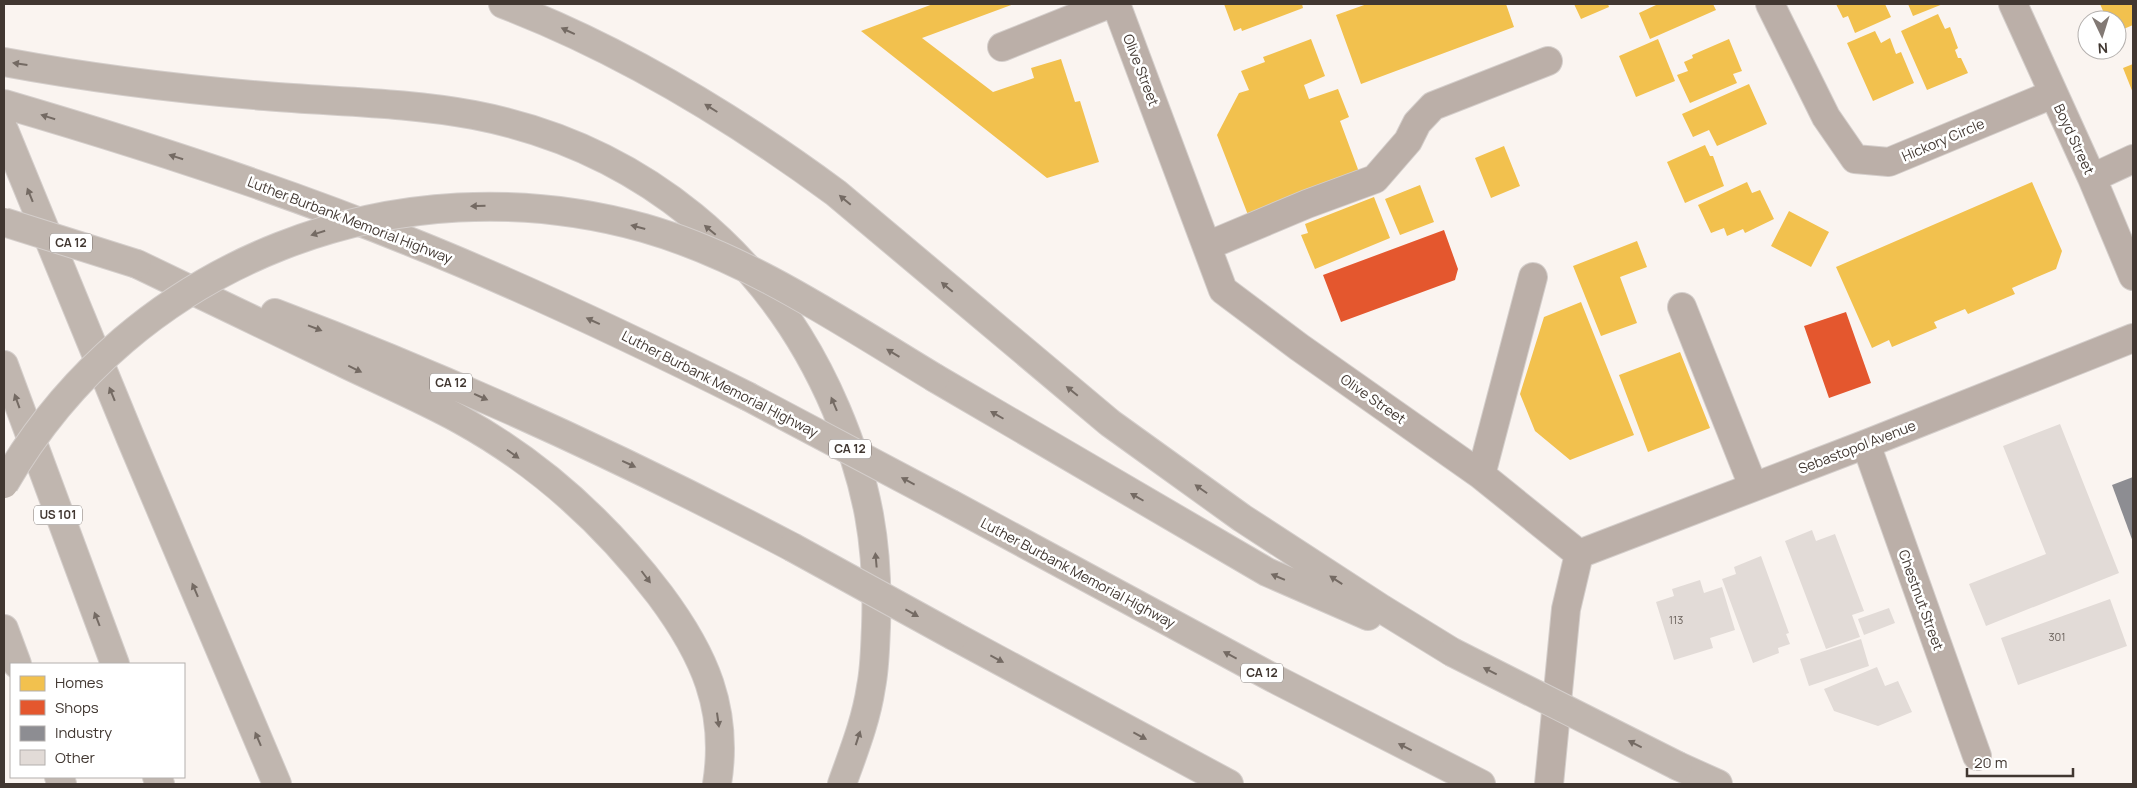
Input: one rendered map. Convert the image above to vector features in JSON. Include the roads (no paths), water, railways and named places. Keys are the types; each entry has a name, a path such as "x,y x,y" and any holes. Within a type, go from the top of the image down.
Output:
{"highway":[{"path":"503,4 580,37 638,65 689,94 792,160 836,193 1118,428 1258,529 1452,652"},
{"path":"4,62 197,90 438,109 513,124 552,136 624,168 663,194 718,236 773,301 799,338 816,368 844,430 867,499 876,569 875,650 872,686 864,722 842,784"},
{"name":"Luther Burbank Memorial Highway","path":"4,104 222,172 412,242 590,320 748,396 1275,679 1448,769 1481,784"},
{"path":"4,130 131,439 277,784"},
{"path":"4,484 37,434 86,376 113,348 170,304 220,274 279,246 367,219 427,209 486,206 549,210 613,220 654,231 713,253 741,266 826,312 934,378 1267,572 1452,652 1678,766 1718,784"},
{"name":"CA 12","path":"4,222 138,264 267,309 428,373 636,468 792,548 1230,784"},
{"path":"138,264 460,420 528,465 586,512 615,540 674,614 694,646 715,696 721,740 717,784"},
{"name":"US 101","path":"4,365 115,663"},
{"path":"4,629 17,663"}],"street":[{"path":"1002,48 1108,4"},
{"name":"Olive Street","path":"1116,4 1223,290 1299,348 1481,475 1579,554"},
{"name":"Hickory Circle","path":"1770,4 1826,117 1855,159 1889,162 2053,94"},
{"name":"Boyd Street","path":"2013,4 2092,178 2133,276"},
{"path":"1207,246 1307,204 1375,179 1403,147 1417,123 1433,106 1548,60"},
{"path":"2092,178 2133,159"},
{"path":"1481,475 1533,277"},
{"path":"1682,306 1753,486"},
{"name":"Sebastopol Avenue","path":"1579,554 1866,444 2133,338"},
{"name":"Chestnut Street","path":"1866,444 1977,756"},
{"path":"1549,784 1566,609 1579,554"}]}
